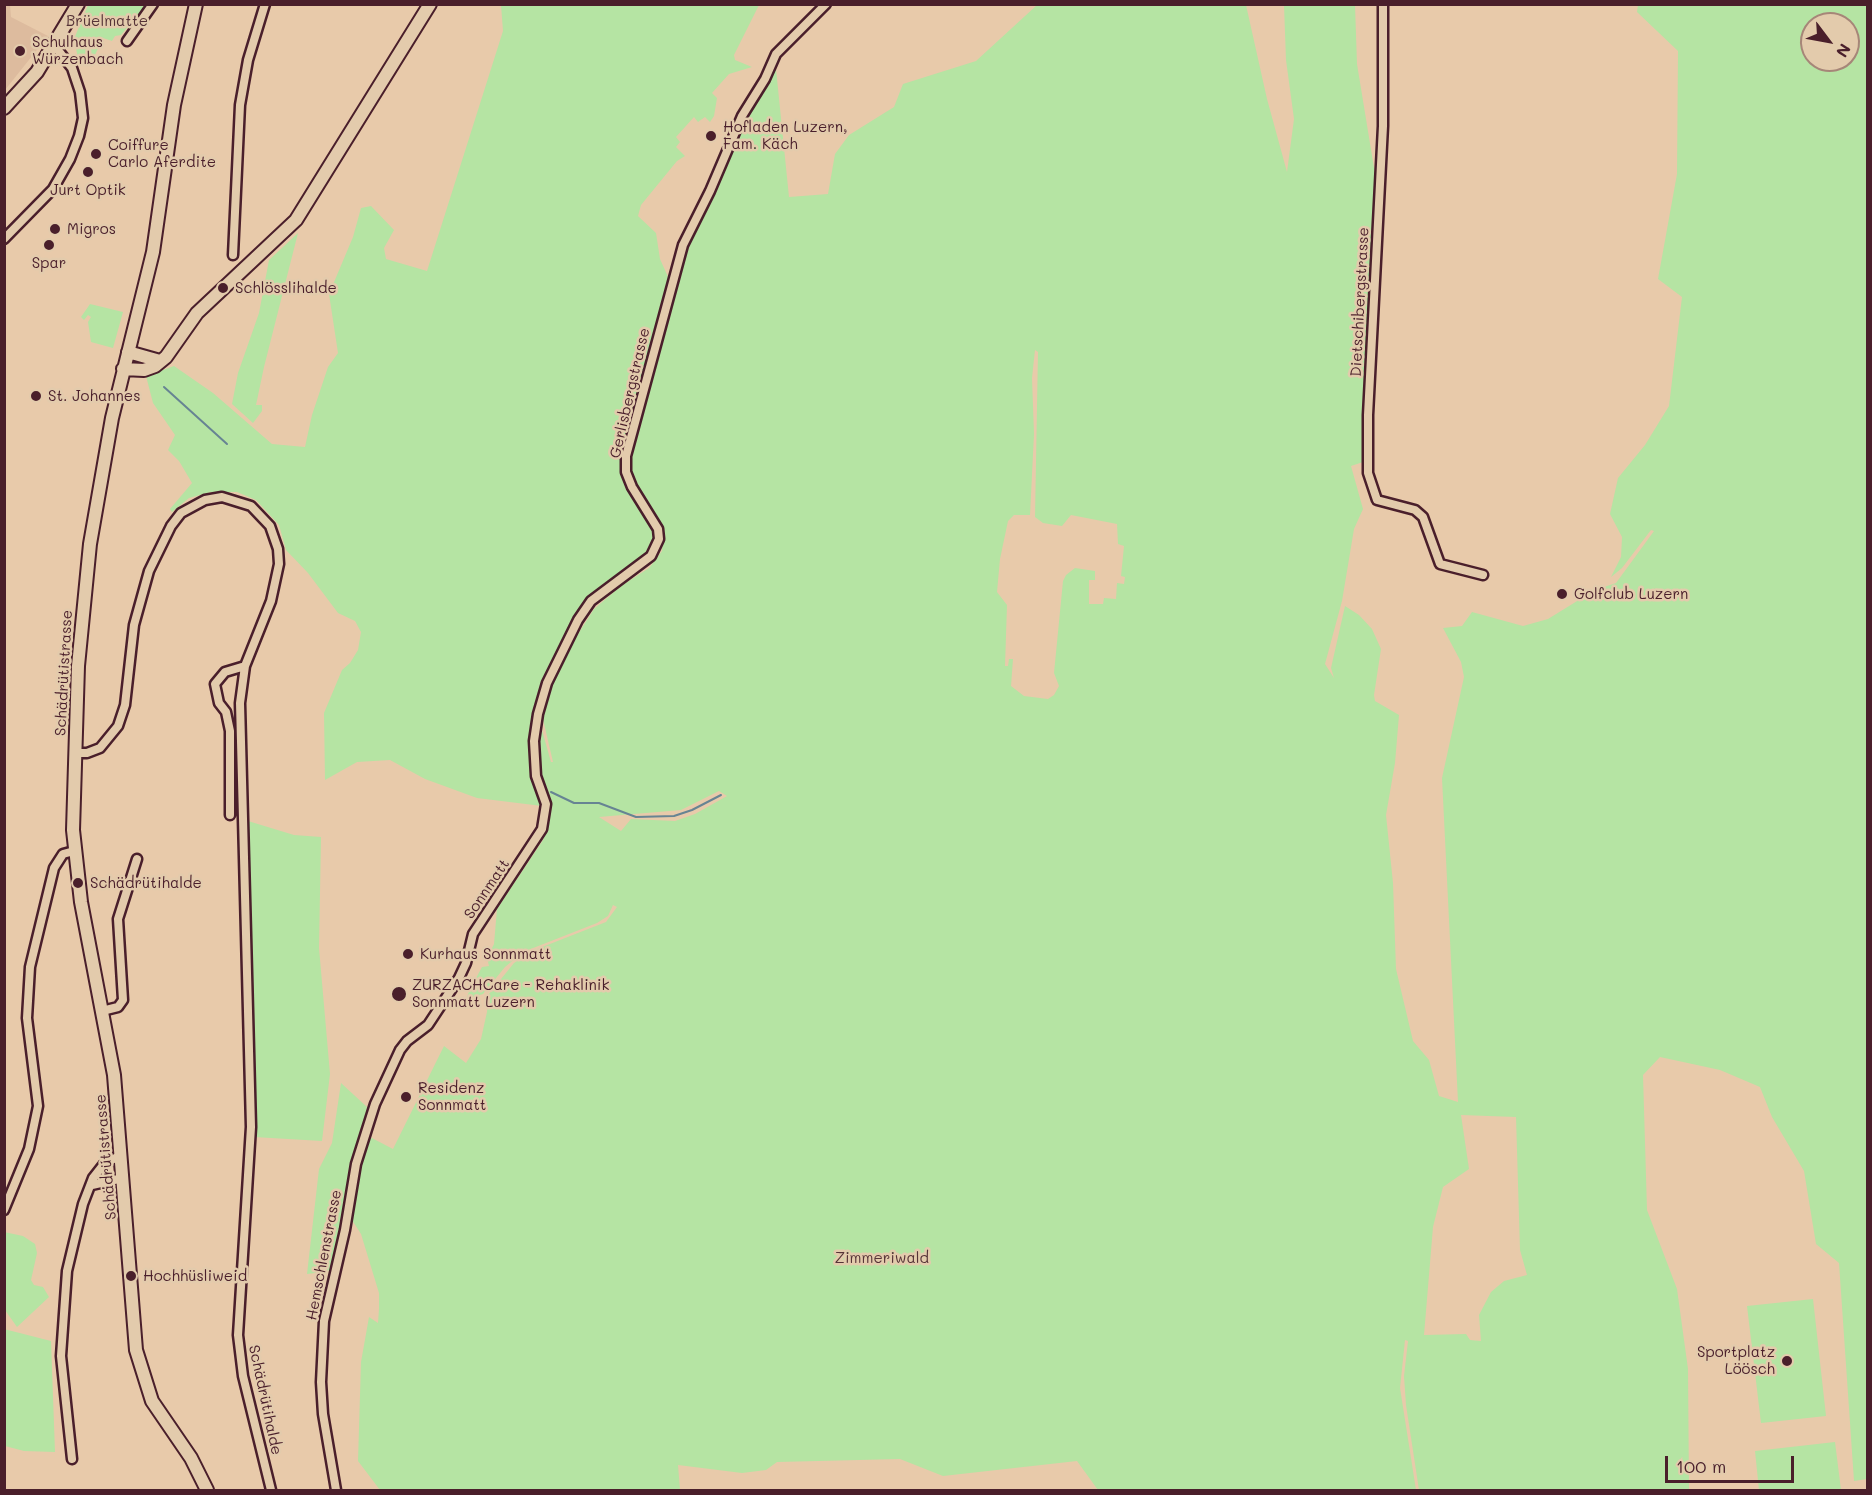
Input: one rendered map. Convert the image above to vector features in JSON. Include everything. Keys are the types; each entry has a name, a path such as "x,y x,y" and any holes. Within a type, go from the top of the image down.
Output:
{"main road":[{"path":"4,108 29,83 78,4"},
{"name":"Schädrütistrasse","path":"196,4 174,105 153,252 123,369 97,497 83,593 74,850 114,1075 136,1350 152,1401 191,1458 207,1491"},
{"path":"123,369 144,370 155,366 171,351 197,313 296,220 430,4"},
{"path":"128,352 160,361"}],"street":[{"path":"127,41 153,4"},
{"path":"233,255 240,105 250,53 265,4"},
{"name":"Gerlisbergstrasse","path":"546,814 546,804 536,776 534,741 538,714 547,683 578,620 591,601 651,556 660,539 658,529 632,487 626,472 626,456 682,245 710,191 742,116 765,79 776,54 826,4"},
{"name":"Dietschibergstrasse","path":"1383,4 1383,126 1368,415 1368,473 1377,500 1415,510 1423,518 1440,564 1483,575"},
{"path":"4,239 53,189 70,159 79,136 82,118 80,92 72,68 54,45"},
{"name":"Schädrütihalde","path":"76,753 87,753 100,748 118,726 125,705 134,625 149,571 171,526 181,513 205,500 222,497 251,506 270,526 278,549 279,564 271,601 245,666 240,731 251,1127 238,1335 243,1376 270,1491"},
{"path":"230,815 230,731 226,712 219,703 215,684 225,672 245,666"},
{"name":"Sonnmatt","path":"391,1066 407,1041 428,1025 459,978 466,963 473,934 537,840 546,814"},
{"path":"4,1210 28,1149 38,1106 27,1018 30,967 54,868 63,854 74,850"},
{"path":"102,1011 118,1007 123,1000 118,920 137,859"},
{"name":"Hemschlenstrasse","path":"336,1491 323,1414 321,1382 324,1321 345,1230 356,1164 375,1104 391,1066"},
{"path":"72,1459 61,1370 62,1311 67,1271 83,1204 93,1178 104,1164 121,1155"},
{"path":"92,1185 123,1178"}],"shaded area":[{"name":"Schulhaus Würzenbach","path":"5,4 10,5 11,17 48,36 5,90"}],"green space":[{"name":"Brüelmatte","path":"88,5 146,5 121,35 115,36 112,41 103,38 94,57 79,63 74,39"},
{"path":"501,5 759,5 734,55 735,60 752,67 729,74 712,93 717,98 714,116 710,122 705,117 698,122 694,117 676,137 680,142 676,147 685,156 677,161 641,205 638,216 656,233 660,259 669,279 624,444 622,467 628,488 656,538 648,555 577,617 545,678 533,719 531,740 542,806 477,798 425,779 390,760 357,762 325,780 324,713 342,670 350,663 358,650 361,632 355,621 338,613 308,573 286,550 279,525 256,500 237,492 211,492 189,498 172,512 170,509 192,483 179,461 168,450 175,435 153,403 146,376 174,366 213,393 272,444 305,447 312,415 328,367 338,353 329,294 353,237 361,208 371,206 394,230 384,248 386,259 427,271 503,31"},
{"name":"Zimmeriwald","path":"1037,5 1246,5 1267,99 1287,172 1294,119 1286,60 1284,5 1355,5 1357,64 1375,174 1363,462 1351,466 1363,509 1354,529 1342,601 1325,664 1334,678 1331,668 1345,606 1359,615 1372,629 1381,649 1375,701 1399,715 1395,763 1386,815 1393,883 1396,969 1413,1041 1429,1060 1439,1096 1458,1102 1442,778 1464,677 1461,662 1443,628 1462,626 1472,612 1523,626 1548,619 1595,590 1616,583 1654,531 1651,530 1622,568 1611,577 1621,557 1622,537 1610,514 1618,478 1645,445 1669,406 1682,297 1658,279 1677,174 1678,51 1637,12 1638,5 1867,5 1867,1479 1854,1481 1839,1263 1816,1244 1804,1171 1772,1117 1760,1087 1720,1070 1660,1057 1643,1075 1647,1210 1677,1289 1688,1369 1689,1490 1419,1490 1406,1405 1404,1376 1408,1341 1405,1340 1400,1388 1416,1490 1098,1490 1077,1461 943,1476 900,1459 777,1462 766,1470 742,1473 678,1465 680,1490 380,1490 358,1461 361,1362 369,1317 378,1323 379,1309 379,1293 361,1234 350,1217 353,1190 368,1136 393,1149 444,1046 466,1063 481,1039 488,995 514,963 532,951 606,922 617,907 613,905 608,916 597,923 523,952 505,967 483,994 466,999 470,989 477,987 475,980 482,967 489,966 487,958 494,944 497,909 543,840 550,817 537,770 536,740 540,723 551,762 553,762 542,715 554,677 594,609 621,586 649,568 662,551 663,536 630,472 632,448 687,241 737,133 773,66 776,69 789,197 828,194 835,154 849,135 894,107 903,84 976,61","holes":["1035,350 1038,352 1035,517 1043,523 1062,526 1071,515 1117,524 1118,544 1124,546 1121,576 1125,577 1124,584 1117,583 1116,599 1104,598 1103,604 1089,604 1089,580 1095,580 1095,571 1075,568 1066,575 1063,581 1054,673 1059,686 1054,695 1048,699 1024,696 1011,686 1013,659 1009,659 1008,666 1005,666 1007,605 997,592 1000,559 1008,521 1014,515 1030,515 1034,434 1032,378","719,791 727,796 695,814 675,821 631,819 621,831 599,817 681,810","1461,1115 1516,1117 1520,1250 1527,1275 1504,1281 1491,1292 1479,1315 1481,1341 1470,1340 1466,1334 1424,1335 1433,1227 1443,1187 1469,1169"]},
{"path":"298,233 256,405 262,405 262,411 253,423 232,404 238,373 259,313 269,260"},
{"path":"90,304 123,312 113,348 91,342 88,322 91,317 88,315 84,320 81,317"},
{"path":"248,821 294,835 321,837 319,948 330,1074 322,1141 254,1137"},
{"path":"341,1083 367,1107 350,1169 332,1266 330,1270 307,1274 319,1169 332,1143"},
{"path":"4,1232 23,1236 35,1244 37,1253 31,1280 34,1285 43,1287 49,1297 17,1327 5,1310"},
{"name":"Sportplatz Löösch","path":"1813,1299 1826,1416 1761,1423 1747,1306"},
{"path":"4,1329 51,1341 55,1452 24,1451 5,1446"},
{"path":"1835,1442 1841,1490 1759,1490 1755,1451"}],"waterway":[{"path":"164,387 227,444"},
{"path":"551,792 574,803 599,803 636,817 674,816 692,810 721,795"}],"place":[{"name":"Schulhaus Würzenbach","path":"20,51"},
{"name":"Hofladen Luzern, Fam. Käch","path":"711,136"},
{"name":"Coiffure Carlo Aferdite","path":"96,154"},
{"name":"Jurt Optik","path":"88,172"},
{"name":"Migros","path":"55,229"},
{"name":"Spar","path":"49,245"},
{"name":"Schlösslihalde","path":"223,288"},
{"name":"St. Johannes","path":"36,396"},
{"name":"Golfclub Luzern","path":"1562,594"},
{"name":"Schädrütihalde","path":"78,883"},
{"name":"Kurhaus Sonnmatt","path":"408,954"},
{"name":"ZURZACHCare - Rehaklinik Sonnmatt Luzern","path":"399,994"},
{"name":"Residenz Sonnmatt","path":"406,1097"},
{"name":"Hochhüsliweid","path":"131,1276"},
{"name":"Sportplatz Löösch","path":"1787,1361"}]}
